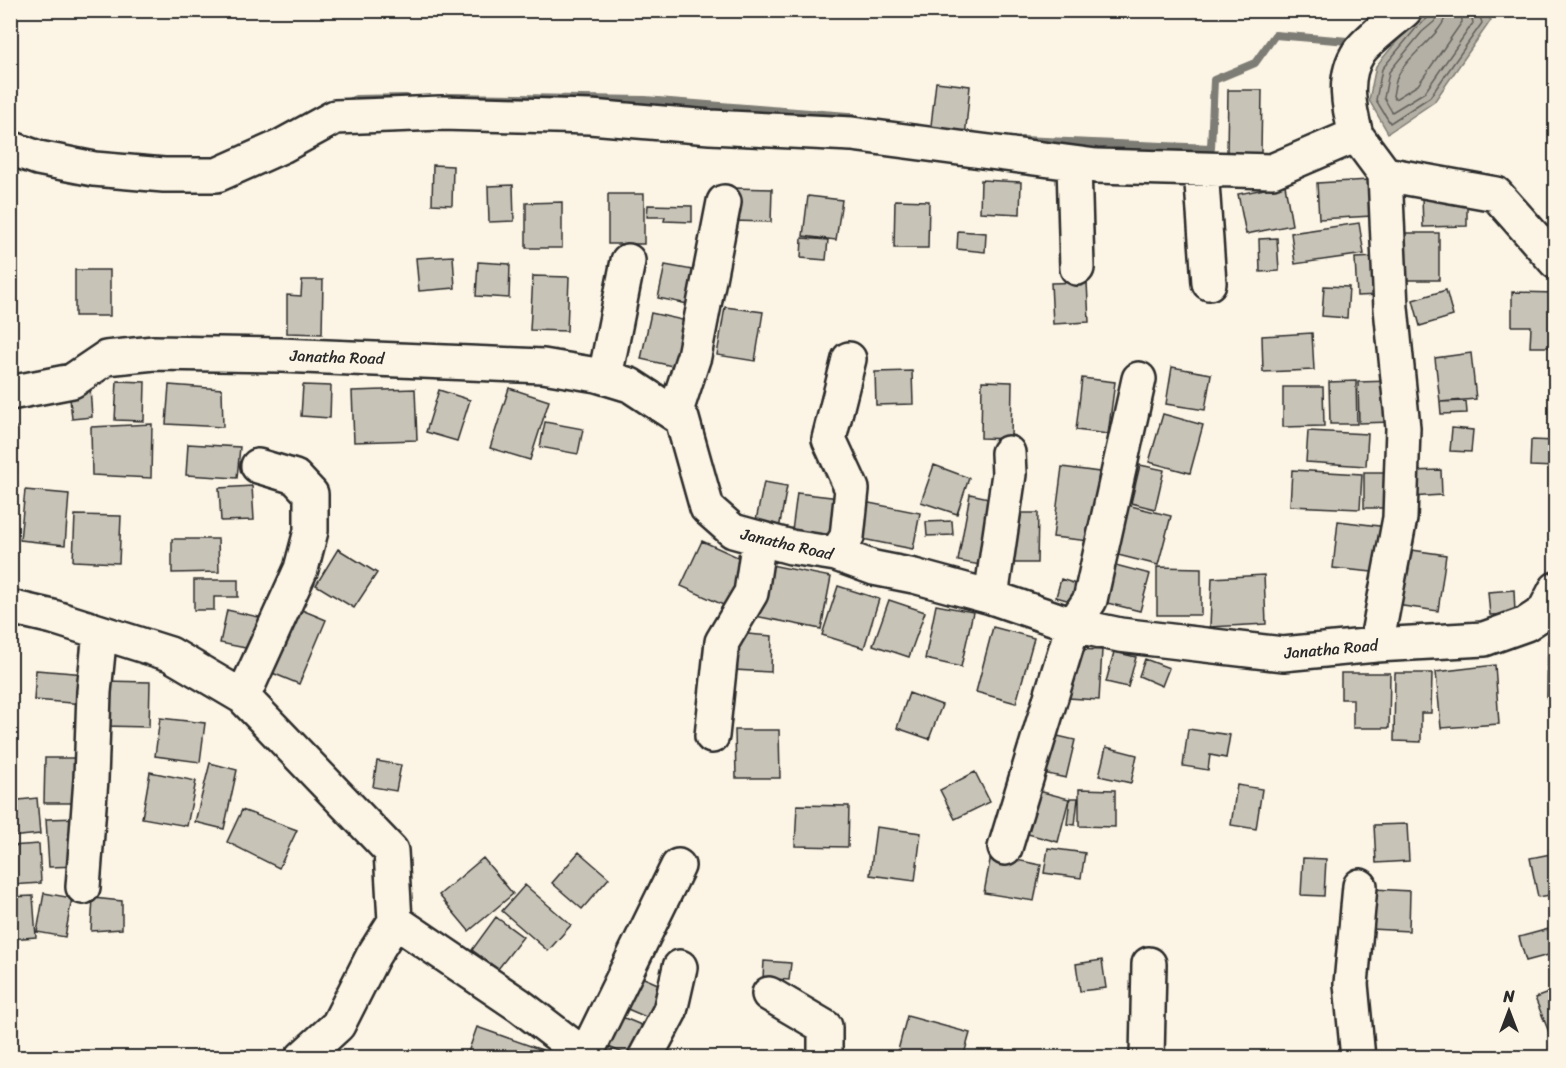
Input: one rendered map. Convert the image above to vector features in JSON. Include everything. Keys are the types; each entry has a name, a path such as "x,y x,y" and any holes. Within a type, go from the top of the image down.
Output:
{"street":[{"path":"1376,645 1400,518 1403,428 1391,308 1385,174 1356,135 1350,112 1348,88 1359,51 1405,10"},
{"path":"10,148 38,158 94,169 164,175 218,175 282,146 335,117 441,113 590,117 710,127 852,134 1096,166 1272,171 1356,135"},
{"path":"1074,164 1077,268"},
{"path":"1202,170 1209,283"},
{"path":"1385,174 1496,194 1556,262"},
{"path":"675,414 694,356 724,202"},
{"path":"605,377 627,261"},
{"name":"Janatha Road","path":"10,393 72,381 106,358 154,353 280,355 543,366 605,377 630,385 682,419 707,508 733,531 791,547 837,554 874,568 914,576 991,597 1073,625 1120,635 1283,654 1376,645 1484,639 1526,624 1552,608"},
{"path":"837,554 847,537 852,489 829,439 849,358"},
{"path":"1005,848 1073,625 1090,600 1139,380"},
{"path":"991,597 1009,474 1008,453"},
{"path":"243,697 301,569 311,531 311,494 295,477 258,466"},
{"path":"712,736 722,642 751,592 759,539"},
{"path":"10,607 53,617 170,654 243,697 391,851 395,921 373,956 338,1025 302,1058"},
{"path":"83,887 99,632"},
{"path":"395,921 519,1005 574,1053 678,866"},
{"path":"1358,1058 1351,984 1360,886"},
{"path":"1147,1058 1149,964"},
{"path":"645,1058 670,1011 680,967"},
{"path":"769,994 825,1027 825,1058"}],"water":[{"path":"1427,11 1482,11 1491,20 1434,102 1388,133 1369,100 1376,66 1413,22"}],"building":[{"path":"936,82 970,86 965,138 930,134"},
{"path":"1228,90 1262,90 1261,153 1227,153"},
{"path":"433,165 453,166 452,205 432,204"},
{"path":"981,180 1021,182 1020,214 980,212"},
{"path":"1369,180 1372,216 1319,219 1317,183"},
{"path":"513,185 514,221 489,222 488,186"},
{"path":"1285,185 1292,225 1246,234 1238,194"},
{"path":"733,188 772,189 771,222 732,221"},
{"path":"608,194 644,194 644,244 608,244"},
{"path":"1467,195 1467,226 1423,227 1422,197"},
{"path":"808,196 842,200 836,240 803,236"},
{"path":"895,200 929,201 928,248 894,248"},
{"path":"562,202 562,248 526,248 526,203"},
{"path":"648,205 692,206 692,222 664,221 665,217 647,217"},
{"path":"1359,223 1364,254 1295,264 1291,233"},
{"path":"958,231 986,233 985,252 957,249"},
{"path":"1397,233 1439,233 1439,280 1397,280"},
{"path":"802,238 828,240 826,260 801,258"},
{"path":"1277,238 1279,271 1260,272 1259,239"},
{"path":"453,256 455,288 419,291 416,258"},
{"path":"1378,257 1380,295 1357,296 1355,258"},
{"path":"478,262 510,264 509,298 476,296"},
{"path":"665,265 704,272 698,306 658,298"},
{"path":"75,270 110,270 110,316 75,316"},
{"path":"533,276 569,277 567,331 530,330"},
{"path":"302,280 323,280 322,334 287,333 287,295 301,296"},
{"path":"1087,282 1089,322 1053,324 1051,283"},
{"path":"1324,286 1349,287 1347,318 1322,316"},
{"path":"1446,290 1453,316 1420,326 1413,300"},
{"path":"1512,292 1555,293 1551,347 1530,347 1531,326 1512,326"},
{"path":"725,307 763,312 755,361 717,355"},
{"path":"651,313 696,323 686,369 641,359"},
{"path":"1312,333 1314,370 1263,372 1262,336"},
{"path":"1471,353 1476,399 1440,402 1435,358"},
{"path":"1172,367 1211,374 1205,410 1166,404"},
{"path":"912,371 913,404 876,405 875,372"},
{"path":"1082,378 1115,382 1108,434 1076,430"},
{"path":"117,381 145,382 144,421 115,420"},
{"path":"982,381 1012,382 1011,439 981,438"},
{"path":"1356,381 1357,424 1330,424 1329,382"},
{"path":"1391,381 1392,422 1359,423 1358,382"},
{"path":"169,385 222,389 223,427 166,424"},
{"path":"303,385 331,386 330,418 301,416"},
{"path":"90,387 92,417 72,419 69,388"},
{"path":"1283,387 1323,387 1324,426 1283,427"},
{"path":"509,388 549,401 530,460 490,448"},
{"path":"415,389 417,440 354,442 352,391"},
{"path":"439,390 470,400 457,441 426,432"},
{"path":"1466,401 1467,413 1441,414 1440,402"},
{"path":"1163,414 1203,425 1190,473 1149,462"},
{"path":"545,422 583,429 578,454 540,447"},
{"path":"152,424 151,478 92,475 91,427"},
{"path":"10,427 16,427 17,473 10,473"},
{"path":"1452,428 1473,430 1471,452 1450,451"},
{"path":"1308,431 1368,434 1366,466 1306,462"},
{"path":"1531,440 1556,441 1556,467 1530,466"},
{"path":"188,444 240,447 237,478 186,475"},
{"path":"934,465 969,478 957,514 921,502"},
{"path":"1140,465 1164,470 1155,509 1131,503"},
{"path":"1062,467 1099,472 1090,541 1053,537"},
{"path":"1292,470 1362,474 1360,509 1290,506"},
{"path":"1441,470 1442,495 1410,497 1409,471"},
{"path":"1364,472 1398,472 1398,508 1364,508"},
{"path":"764,482 787,486 779,529 755,525"},
{"path":"252,486 254,520 221,521 219,488"},
{"path":"25,490 69,494 65,545 20,540"},
{"path":"797,493 848,499 843,537 792,531"},
{"path":"970,494 1003,501 991,567 958,561"},
{"path":"859,501 920,513 913,549 852,537"},
{"path":"1123,504 1171,516 1158,565 1110,553"},
{"path":"1007,513 1038,513 1037,563 1006,563"},
{"path":"75,515 121,516 119,563 73,561"},
{"path":"952,521 953,535 927,536 926,522"},
{"path":"1338,521 1387,527 1382,573 1333,568"},
{"path":"172,539 218,539 219,572 172,573"},
{"path":"702,541 751,563 730,608 681,586"},
{"path":"338,549 377,573 354,608 316,585"},
{"path":"1405,549 1446,555 1438,611 1396,605"},
{"path":"1104,562 1150,574 1140,611 1095,600"},
{"path":"766,564 831,577 821,629 755,616"},
{"path":"1157,567 1201,568 1201,615 1157,615"},
{"path":"1264,575 1266,624 1210,627 1212,578"},
{"path":"1061,579 1079,585 1074,602 1056,597"},
{"path":"194,580 238,580 238,597 214,597 214,610 194,610"},
{"path":"838,586 879,599 864,648 822,635"},
{"path":"1514,590 1515,614 1490,615 1488,592"},
{"path":"889,600 925,612 909,657 873,645"},
{"path":"936,605 973,612 961,667 925,659"},
{"path":"297,608 326,620 299,684 270,672"},
{"path":"227,610 268,619 261,651 220,643"},
{"path":"993,627 1034,638 1016,703 976,692"},
{"path":"736,633 772,636 771,672 734,670"},
{"path":"1548,641 1556,641 1556,698 1547,698"},
{"path":"1070,649 1102,650 1099,700 1068,698"},
{"path":"1114,652 1136,657 1128,687 1106,682"},
{"path":"1145,659 1169,668 1162,686 1139,676"},
{"path":"1495,665 1499,724 1441,728 1436,672"},
{"path":"36,670 86,674 84,704 34,700"},
{"path":"1341,673 1390,673 1389,728 1353,728 1353,699 1341,699"},
{"path":"1395,673 1432,673 1431,713 1421,713 1421,742 1394,741"},
{"path":"105,681 150,682 149,727 104,726"},
{"path":"909,693 942,705 929,739 897,728"},
{"path":"160,718 205,723 200,762 155,756"},
{"path":"1188,729 1230,735 1226,758 1210,755 1208,770 1183,766"},
{"path":"735,730 779,730 780,778 736,778"},
{"path":"1049,734 1075,740 1066,778 1039,772"},
{"path":"1106,747 1137,755 1131,783 1099,776"},
{"path":"45,758 79,758 79,803 44,803"},
{"path":"377,761 401,765 396,791 373,787"},
{"path":"210,763 237,770 224,829 195,822"},
{"path":"150,772 196,781 187,826 142,818"},
{"path":"975,772 990,802 955,819 940,790"},
{"path":"1237,785 1262,789 1256,829 1231,825"},
{"path":"1079,789 1115,790 1115,827 1079,826"},
{"path":"1035,790 1069,799 1058,842 1024,833"},
{"path":"37,798 40,834 10,837 10,801"},
{"path":"1070,798 1078,798 1075,825 1067,824"},
{"path":"797,805 849,806 848,847 795,846"},
{"path":"242,810 297,830 279,868 227,842"},
{"path":"82,818 80,866 49,867 46,819"},
{"path":"1407,824 1409,861 1376,863 1374,825"},
{"path":"876,827 921,833 915,881 870,875"},
{"path":"39,844 41,883 10,885 10,846"},
{"path":"1048,848 1085,853 1081,878 1044,873"},
{"path":"579,852 609,878 582,909 552,883"},
{"path":"1556,853 1556,894 1538,897 1530,858"},
{"path":"991,855 1041,865 1034,901 984,893"},
{"path":"483,858 513,894 469,931 439,895"},
{"path":"1303,858 1326,859 1324,896 1301,895"},
{"path":"525,885 571,925 548,951 502,911"},
{"path":"1373,889 1410,891 1409,931 1371,929"},
{"path":"44,893 72,898 65,937 37,932"},
{"path":"33,896 36,937 10,939 10,897"},
{"path":"93,898 122,901 122,929 91,931"},
{"path":"496,917 523,937 498,969 472,950"},
{"path":"1549,929 1556,953 1526,961 1519,937"},
{"path":"1102,960 1106,988 1080,991 1076,964"},
{"path":"764,961 791,963 789,980 763,978"},
{"path":"630,972 667,988 653,1020 616,1004"},
{"path":"1556,990 1556,1030 1549,1032 1535,998"},
{"path":"610,1012 646,1027 632,1057 597,1042"},
{"path":"907,1016 970,1033 963,1058 896,1058"},
{"path":"477,1027 542,1050 539,1058 466,1058"}],"waterway":[{"path":"1021,140 1211,148 1214,80 1255,63 1275,35 1348,41"},
{"path":"448,97 645,100 848,116 863,121"},
{"path":"344,104 356,99 406,98"}]}
